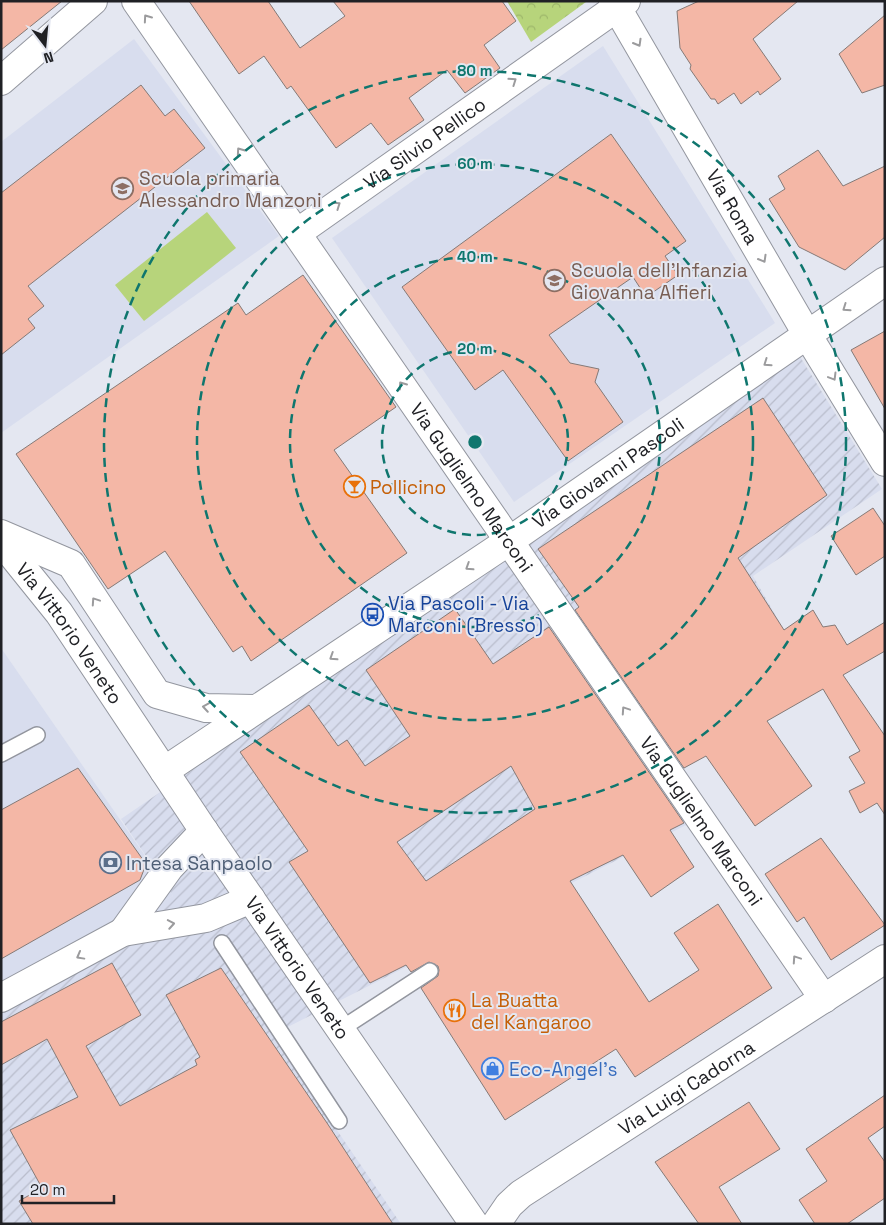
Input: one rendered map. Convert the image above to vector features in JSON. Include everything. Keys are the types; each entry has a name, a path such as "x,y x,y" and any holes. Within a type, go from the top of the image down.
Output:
{"street":[{"path":"1,80 94,1"},
{"name":"Via Guglielmo Marconi","path":"136,1 824,999"},
{"name":"Via Silvio Pellico","path":"297,233 619,4"},
{"name":"Via Roma","path":"619,4 808,336 885,462"},
{"name":"Via Giovanni Pascoli","path":"164,770 509,541 885,282"},
{"path":"1,534 71,564 157,694 206,708 254,709"},
{"name":"Via Vittorio Veneto","path":"1,541 59,614 204,831 474,1224"},
{"path":"123,932 169,868 204,831"},
{"path":"1,998 123,932 206,918 251,899"},
{"name":"Via Luigi Cadorna","path":"496,1224 508,1205 521,1194 885,959"}],"lane":[{"path":"1,754 37,734"},
{"path":"222,943 339,1121"},
{"path":"341,1029 430,971"}],"shaded area":[{"name":"Scuola primaria Alessandro Manzoni","path":"134,39 279,236 1,433 1,142"},
{"name":"Scuola dell'Infanzia Giovanna Alfieri","path":"603,46 775,323 514,502 332,238"},
{"path":"799,355 882,489 753,576 784,630 823,688 689,765 669,783 692,822 272,1035 401,1224 1,1224 1,990 173,896 121,819"},
{"path":"1,648 173,896 1,990"}],"green space":[{"path":"507,1 586,1 586,2 531,42"},
{"path":"207,212 236,248 144,321 115,285"}],"building":[{"path":"1,1 62,1 1,50"},
{"path":"189,1 268,1 300,48 345,16 333,1 502,1 516,21 484,45 500,68 465,93 447,70 409,98 424,120 388,145 371,123 336,148 291,86 287,89 264,56 239,74"},
{"path":"699,1 798,1 753,39 781,79 760,95 758,91 741,104 734,93 718,104 715,99 711,99 690,69 691,65 680,48 677,11"},
{"path":"885,15 885,85 862,93 839,54"},
{"path":"141,85 165,116 174,109 205,148 28,286 44,306 28,319 35,328 1,355 1,193"},
{"path":"611,134 686,241 665,256 678,275 646,297 633,277 549,335 570,363 599,369 595,382 623,422 568,461 503,370 475,390 402,287"},
{"path":"818,150 843,186 885,166 885,237 845,270 799,247 769,199 785,189 778,176"},
{"path":"303,275 396,407 334,450 407,553 251,661 242,646 233,652 165,551 108,589 16,454 238,303 246,315"},
{"path":"885,331 885,409 851,350"},
{"path":"763,398 827,495 738,558 784,630 813,610 823,627 835,625 847,645 885,622 885,651 843,675 885,736 885,815 877,803 860,813 849,791 865,783 849,757 860,751 823,689 767,721 812,786 755,826 706,756 684,768 575,610 579,607 538,549"},
{"path":"873,508 885,526 885,556 856,575 831,536"},
{"path":"455,609 493,664 549,627 684,823 670,830 694,867 651,897 623,855 570,881 649,1002 699,970 674,933 718,904 772,988 635,1077 616,1049 505,1120 421,988 438,976 438,966 429,962 411,972 406,965 370,983 289,862 308,851 240,752 309,705 338,746 347,740 365,766 410,736 366,670","holes":["511,766 535,809 426,881 397,842"]},
{"path":"78,768 146,864 140,880 1,959 1,810"},
{"path":"821,838 885,925 831,960 804,917 797,922 765,874"},
{"path":"112,963 141,1015 86,1046 120,1106 197,1065 195,1060 200,1057 166,995 221,968 327,1123 393,1224 33,1224 19,1201 42,1188 10,1130 78,1097 47,1039 1,1065 1,1022"},
{"path":"885,1095 885,1126 868,1138 885,1162 885,1198 847,1224 815,1224 799,1200 827,1181 806,1149"},
{"path":"749,1102 780,1149 719,1187 742,1224 699,1224 655,1162"}],"place":[{"name":"Scuola primaria Alessandro Manzoni","path":"123,189"},
{"name":"Scuola dell'Infanzia Giovanna Alfieri","path":"555,281"},
{"name":"Pollicino","path":"354,487"},
{"name":"Via Pascoli - Via Marconi (Bresso)","path":"372,614"},
{"name":"Intesa Sanpaolo","path":"110,863"},
{"name":"La Buatta del Kangaroo","path":"455,1011"},
{"name":"Eco-Angel's","path":"493,1069"}]}
